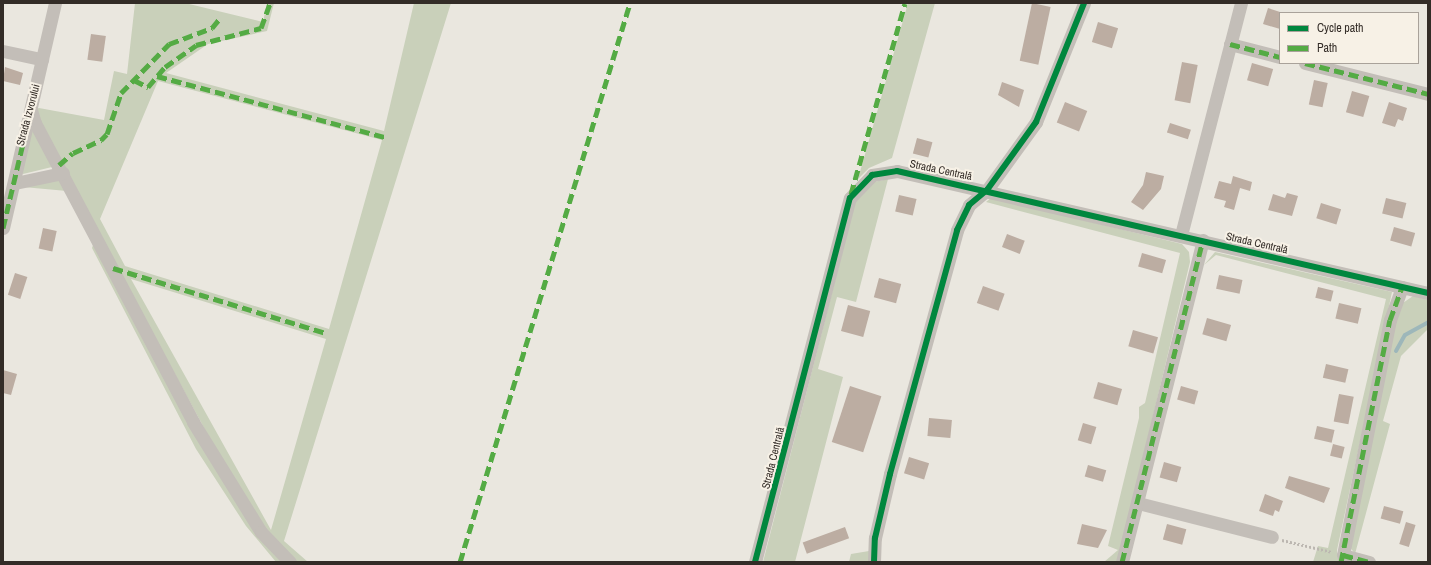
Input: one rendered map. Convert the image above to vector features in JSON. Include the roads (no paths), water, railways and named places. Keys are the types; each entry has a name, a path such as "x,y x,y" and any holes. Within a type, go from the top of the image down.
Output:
{"street":[{"name":"Strada Izvorului","path":"3,228 15,183 18,154 31,110 55,3"},
{"path":"874,562 875,538 888,481 957,230 969,205 987,190 1045,105 1084,3"},
{"path":"1181,235 1241,3"},
{"path":"1230,44 1279,57"},
{"path":"3,51 42,59"},
{"path":"1309,64 1428,94"},
{"path":"31,110 35,123 63,173 193,422 261,532 290,562"},
{"name":"Strada Centrală","path":"755,562 850,198 860,184 885,171 987,190 1428,292"},
{"path":"15,183 63,173"},
{"path":"1122,562 1203,240"},
{"path":"1369,562 1343,555 1390,320 1402,287"},
{"path":"1138,503 1272,538"}],"waterway":[{"path":"1396,351 1405,335 1428,322"}]}
